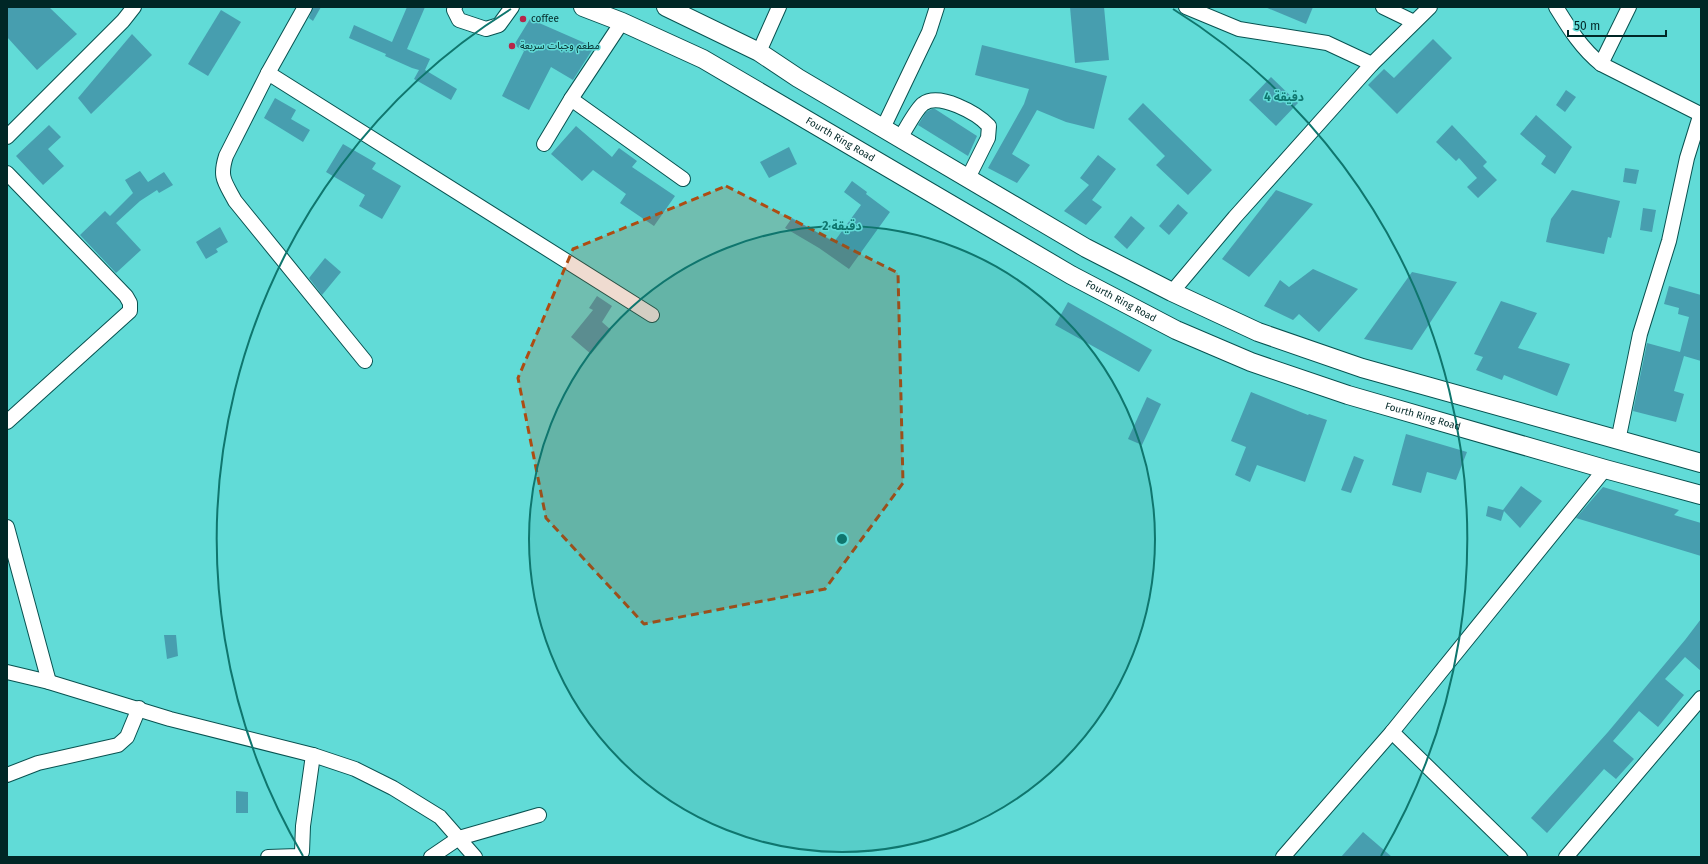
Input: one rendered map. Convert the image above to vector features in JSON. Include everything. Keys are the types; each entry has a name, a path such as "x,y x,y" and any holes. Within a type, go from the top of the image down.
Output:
{"main road":[{"name":"Fourth Ring Road","path":"583,7 622,22 703,59 1071,275 1176,330 1251,362 1348,395 1701,495"},
{"path":"666,7 759,52 798,78 1086,248 1172,292 1258,332 1362,368 1618,441 1701,463"}],"street":[{"path":"7,137 123,21 134,7"},
{"path":"305,7 268,73 226,156 222,168 224,180 235,201 365,361"},
{"path":"455,7 454,10 459,20 486,29 499,25 512,7"},
{"path":"759,52 779,7"},
{"path":"883,128 929,32 937,7"},
{"path":"1186,7 1239,29 1327,43 1372,64"},
{"path":"1383,7 1414,22"},
{"path":"1172,292 1235,217 1372,64 1430,7"},
{"path":"1556,7 1576,40 1601,64 1701,113 1687,158 1669,241 1640,334 1618,441"},
{"path":"1601,64 1629,7"},
{"path":"544,144 571,99 622,22"},
{"path":"268,73 652,315"},
{"path":"571,99 684,179"},
{"path":"900,138 922,105 932,99 946,101 982,119 989,126 988,138 968,178"},
{"path":"7,173 126,296 130,303 130,311 7,422"},
{"path":"1283,857 1392,732 1605,469"},
{"path":"7,527 49,682"},
{"path":"7,672 49,682 139,708 170,719 313,755 355,768 393,788 440,817 475,857"},
{"path":"1566,857 1701,698"},
{"path":"7,775 38,763 118,745 128,737 139,708"},
{"path":"1392,732 1520,857"},
{"path":"268,857 298,856 302,852 303,826 313,755"},
{"path":"431,857 459,838 539,815"}],"highlighted area":[{"path":"726,186 898,273 903,483 825,589 644,624 546,518 518,378 573,249"}],"building":[{"path":"7,7 49,7 77,34 37,70 7,37"},
{"path":"313,7 321,7 313,21 309,18"},
{"path":"407,7 425,7 407,49 430,59 425,70 457,89 451,100 414,79 419,70 385,56 386,54 349,38 354,25 392,42"},
{"path":"1070,7 1104,7 1109,60 1075,63"},
{"path":"1265,7 1313,7 1306,24"},
{"path":"221,10 241,22 208,76 188,64"},
{"path":"530,19 594,47 573,80 551,67 529,110 502,96 524,51 514,45"},
{"path":"132,34 152,55 91,114 78,98"},
{"path":"1433,39 1452,58 1397,114 1368,85 1384,69 1394,78"},
{"path":"982,45 1107,76 1094,129 1066,122 1037,110 1012,154 1030,165 1017,183 988,168 1024,104 1029,89 975,75"},
{"path":"1271,77 1298,103 1276,126 1249,100"},
{"path":"1566,90 1576,97 1565,112 1556,105"},
{"path":"275,98 296,110 291,119 310,130 303,142 264,118"},
{"path":"1143,103 1212,170 1188,195 1156,165 1165,156 1128,119"},
{"path":"935,109 977,136 968,156 918,125 926,112"},
{"path":"1536,115 1572,147 1555,174 1541,164 1546,156 1520,134"},
{"path":"49,125 61,137 48,149 64,166 43,185 16,156"},
{"path":"1452,125 1487,162 1483,166 1497,180 1478,198 1467,187 1477,178 1459,158 1456,161 1436,142"},
{"path":"576,126 612,157 619,148 637,161 632,167 675,196 654,226 620,203 626,194 593,170 582,181 551,154"},
{"path":"343,144 376,163 372,169 401,186 382,219 359,206 365,195 326,172"},
{"path":"789,147 797,164 769,178 760,162"},
{"path":"1098,155 1116,169 1092,200 1102,207 1086,225 1064,211 1089,185 1080,178"},
{"path":"1625,168 1639,170 1636,184 1623,182"},
{"path":"140,171 148,182 164,172 173,185 159,193 157,190 140,201 116,223 141,250 116,273 80,235 105,211 110,216 133,193 125,180"},
{"path":"852,181 867,192 866,194 890,212 849,269 819,248 785,228 792,218 834,242 861,205 844,192"},
{"path":"1276,190 1313,204 1249,277 1222,259"},
{"path":"1572,190 1620,201 1611,238 1608,237 1604,254 1546,242 1551,219"},
{"path":"1178,204 1188,213 1169,235 1159,226"},
{"path":"1643,208 1656,210 1652,232 1640,230"},
{"path":"1131,216 1145,228 1127,249 1114,237"},
{"path":"220,227 228,242 216,249 218,252 206,259 196,242"},
{"path":"325,258 341,272 322,295 309,278"},
{"path":"1313,269 1358,289 1319,332 1299,314 1293,320 1264,306 1280,280 1289,287"},
{"path":"1412,272 1457,282 1412,350 1364,339"},
{"path":"1669,286 1701,295 1701,361 1684,356 1674,391 1684,394 1676,422 1633,411 1647,343 1680,352 1689,317 1678,314 1679,308 1664,304"},
{"path":"597,296 612,306 602,322 611,330 591,354 571,337 593,310 589,308"},
{"path":"1501,301 1537,313 1518,348 1570,364 1557,396 1504,375 1502,380 1476,370 1483,357 1474,354"},
{"path":"1068,302 1152,350 1139,372 1055,325"},
{"path":"1251,392 1308,415 1309,414 1327,420 1305,482 1257,465 1250,482 1235,475 1246,447 1231,441"},
{"path":"1147,397 1161,404 1142,445 1128,439"},
{"path":"1406,434 1467,452 1456,480 1427,472 1421,493 1392,485"},
{"path":"1354,456 1364,460 1351,493 1341,490"},
{"path":"1521,486 1542,501 1520,528 1504,511 1501,521 1486,516 1488,506 1503,510"},
{"path":"1603,487 1679,510 1674,515 1701,523 1701,556 1576,518"},
{"path":"1701,619 1701,671 1685,657 1665,679 1684,695 1658,727 1639,711 1613,741 1634,759 1616,779 1604,769 1547,833 1531,818 1608,732"},
{"path":"164,635 176,635 178,656 167,659"},
{"path":"236,791 248,792 248,813 236,813"},
{"path":"1363,832 1392,857 1341,857"}],"place":[{"name":"coffee","path":"523,19"},
{"name":"مطعم وجبات سريعة","path":"512,46"}]}
